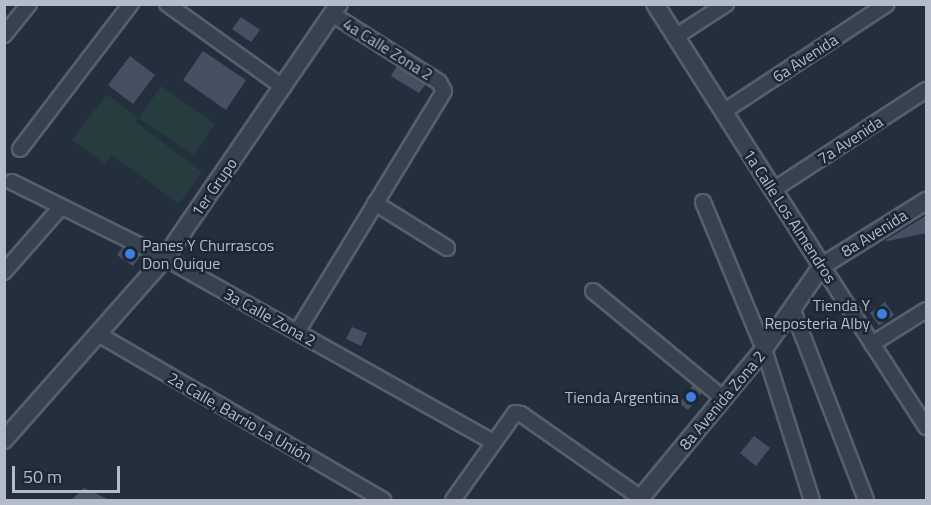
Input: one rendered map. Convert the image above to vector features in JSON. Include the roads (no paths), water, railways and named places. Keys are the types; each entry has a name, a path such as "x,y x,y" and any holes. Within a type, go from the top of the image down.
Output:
{"street":[{"path":"5,33 29,4"},
{"path":"20,149 131,4"},
{"path":"167,4 283,87"},
{"name":"1a Calle Los Almendros","path":"655,4 925,423"},
{"path":"675,37 726,4"},
{"name":"6a Avenida","path":"723,112 887,4"},
{"name":"1er Grupo","path":"4,440 165,258 335,9"},
{"name":"4a Calle Zona 2","path":"335,9 443,86 444,91 375,203"},
{"name":"7a Avenida","path":"773,190 927,90"},
{"name":"3a Calle Zona 2","path":"12,182 165,258 493,442"},
{"name":"8a Avenida","path":"822,266 927,201"},
{"path":"703,202 764,349 812,501"},
{"path":"297,332 375,203 447,248"},
{"path":"4,272 61,207"},
{"name":"8a Avenida Zona 2","path":"640,499 764,349 822,266"},
{"path":"593,291 723,398"},
{"path":"792,308 866,501"},
{"path":"872,344 927,310"},
{"name":"2a Calle, Barrio La Unión","path":"98,334 383,501"},
{"path":"453,501 515,413 521,414 640,499"}],"place":[{"name":"Panes Y Churrascos Don Quique","path":"130,254"},
{"name":"Tienda Y Reposteria Alby","path":"882,314"},
{"name":"Tienda Argentina","path":"691,397"}]}
